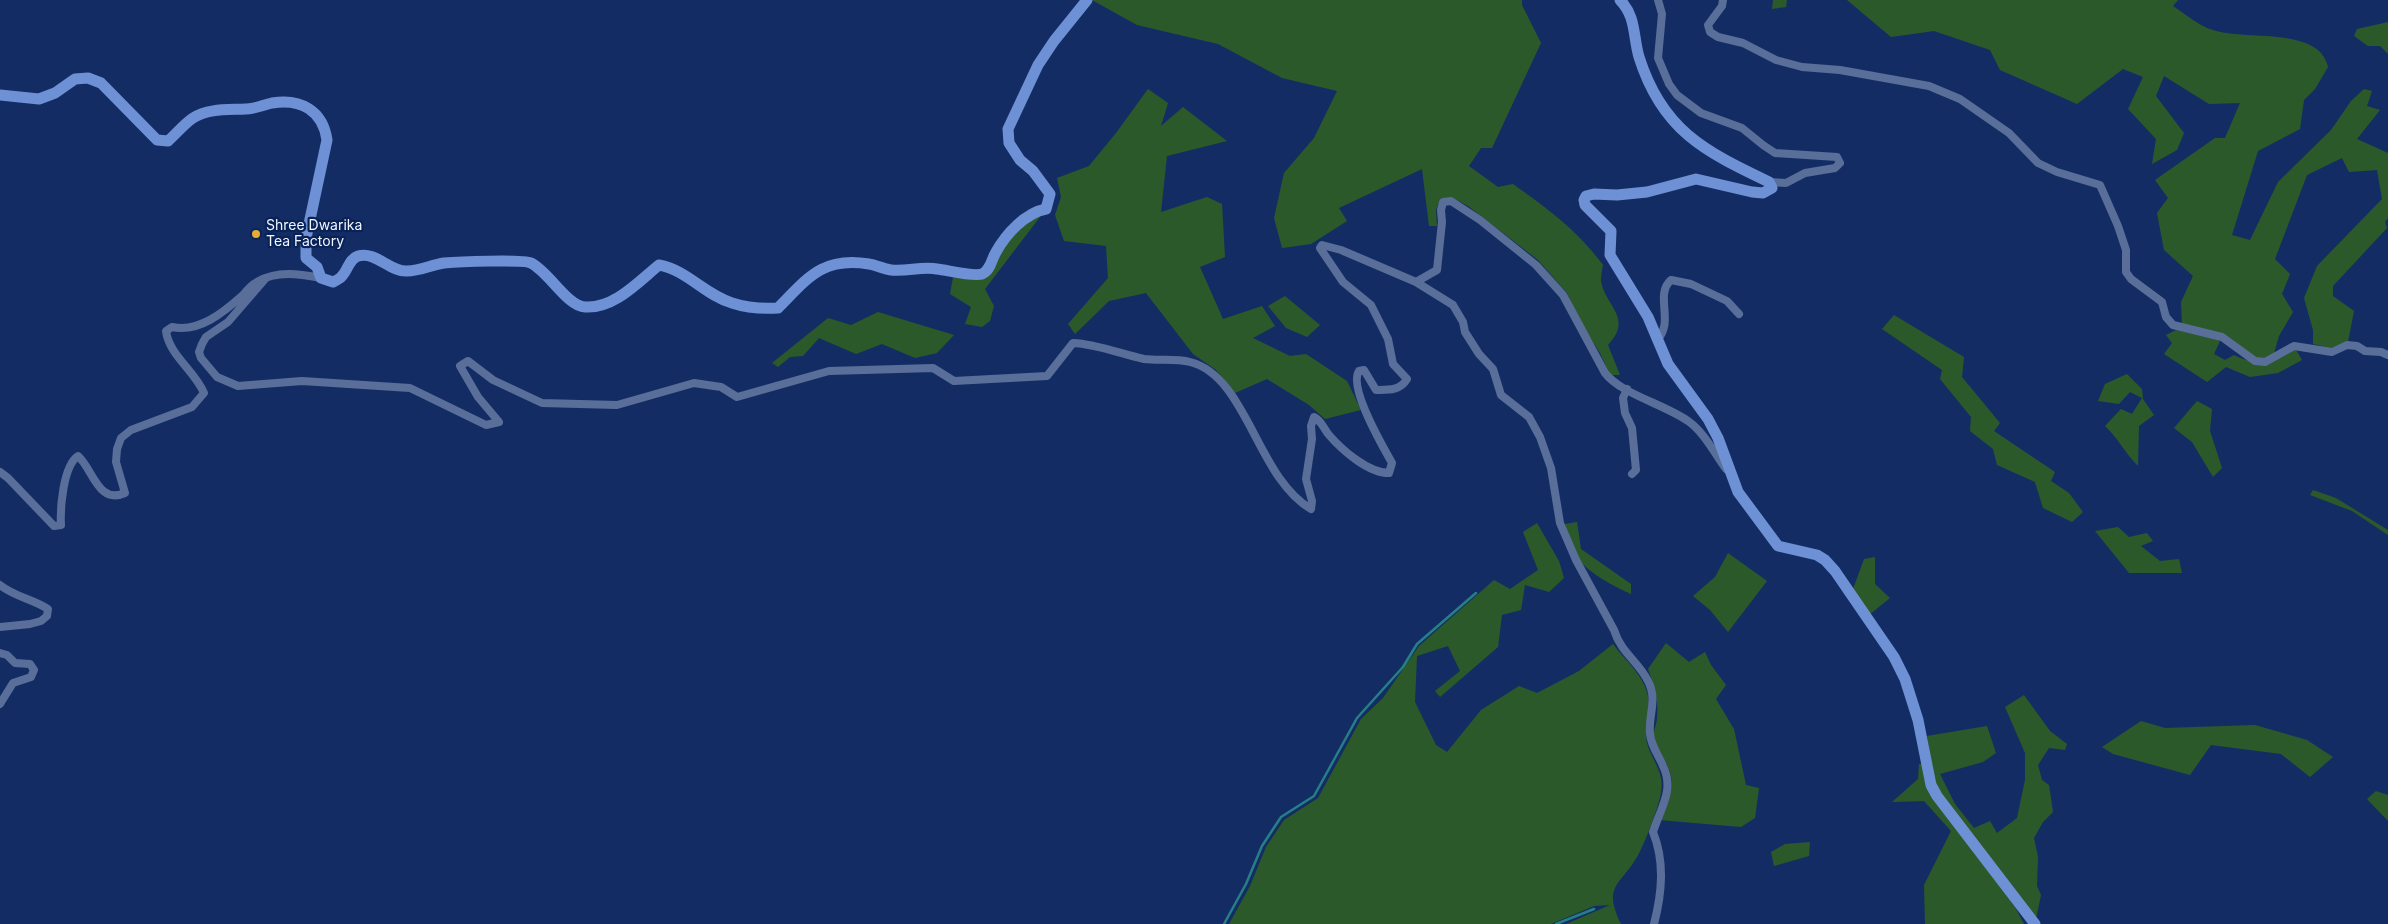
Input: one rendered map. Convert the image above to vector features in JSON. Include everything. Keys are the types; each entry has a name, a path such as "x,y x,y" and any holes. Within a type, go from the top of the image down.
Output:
{"street":[{"path":"0,472 54,526 61,525 63,490 70,464 78,456 101,490 107,494 118,496 125,493 116,462 117,449 121,438 131,430 192,408 204,393 199,381 167,340 166,331 172,326 183,329 207,321 221,313 257,282 266,278 298,274 332,282 342,276 347,266 357,256 369,255 399,272 418,271 444,263 528,261 545,272 567,297 583,307 598,307 618,298 659,265 673,268 730,303 755,309 778,308 803,281 821,269 842,262 868,264 892,270 932,268 980,275 988,270 995,253 1008,234 1034,211 1046,209 1050,194 1033,171 1020,160 1009,144 1008,129 1038,65 1054,41 1087,0"},
{"path":"1620,0 1630,10 1636,48 1645,76 1655,96 1676,125 1712,154 1769,182 1786,183 1805,173 1835,168 1840,163 1837,157 1827,155 1808,156 1775,152 1742,128 1701,113 1677,95 1669,84 1658,58 1662,14 1658,0"},
{"path":"1723,0 1722,6 1708,25 1710,32 1718,37 1743,43 1776,60 1802,67 1840,70 1929,86 1960,99 2010,133 2038,163 2057,172 2100,186 2118,226 2126,250 2126,272 2131,279 2162,302 2166,317 2173,325 2222,337 2255,360 2265,362 2294,346 2332,352 2347,345 2357,346 2365,351 2381,352 2388,355"},
{"path":"0,95 39,99 55,94 75,79 88,78 101,83 157,140 168,141 194,117 212,111 249,109 273,103 290,102 305,106 317,114 325,126 327,140 306,238 306,258 317,267 321,278"},
{"path":"1769,182 1772,188 1764,193 1696,179 1648,192 1617,195 1594,194 1586,196 1584,200 1585,205 1611,231 1610,254 1648,316 1668,364 1708,419 1718,438 1738,492 1778,546 1817,555 1830,566 1894,657 1905,679 1918,720 1931,784 1937,796 2035,924"},
{"path":"1416,282 1437,270 1442,222 1441,210 1444,202 1450,201 1480,220 1536,265 1563,295 1604,373 1613,383 1690,422 1732,476"},
{"path":"266,278 228,322 206,337 202,344 199,352 201,358 217,377 238,386 302,381 410,388 486,425 499,422 478,397 460,366 468,360 493,380 542,403 617,405 694,384 721,387 737,397 829,371 933,368 954,381 1047,376 1073,344 1085,344 1146,359 1190,362 1218,377 1228,388 1260,449 1278,476 1303,505 1311,509 1312,501 1306,479 1312,439 1312,420 1314,417 1318,418 1331,437 1346,451 1380,473 1389,473 1392,463 1368,418 1357,383 1357,375 1359,371 1364,370 1376,390 1396,390 1404,385 1407,380 1393,364 1388,339 1371,305 1343,282 1320,248 1322,245 1341,250 1416,282 1453,305 1479,354 1493,369 1501,396 1529,417 1540,437 1551,468 1554,497 1567,542 1614,630 1617,641 1648,681 1654,697 1650,733 1653,745 1664,767 1668,785 1667,798 1653,832 1659,849 1661,869 1661,898 1654,924"},
{"path":"1657,340 1665,327 1663,292 1665,285 1671,280 1691,284 1727,301 1738,314"},
{"path":"1627,389 1623,398 1634,444 1636,470 1632,474"},
{"path":"0,585 9,593 41,604 48,609 47,616 41,621 0,628"},
{"path":"0,652 7,655 15,663 30,664 34,670 31,676 13,683 0,704"}],"green space":[{"path":"1092,0 1522,0 1522,5 1541,43 1492,148 1481,148 1469,166 1498,187 1513,184 1538,202 1583,241 1603,265 1601,281 1618,319 1615,336 1608,345 1620,375 1610,375 1600,353 1578,318 1567,293 1538,260 1468,206 1451,197 1440,199 1436,210 1437,226 1429,226 1422,169 1339,208 1347,221 1311,244 1282,248 1274,218 1284,173 1314,138 1337,91 1282,78 1218,44 1137,25"},
{"path":"1773,0 1787,0 1786,7 1772,9"},
{"path":"1847,0 2178,0 2173,6 2197,23 2213,30 2227,33 2279,37 2311,45 2322,54 2328,67 2315,89 2304,100 2300,129 2258,151 2232,235 2250,240 2278,182 2331,130 2351,101 2364,89 2372,91 2367,106 2380,110 2357,139 2388,153 2388,218 2385,222 2387,228 2333,286 2333,296 2354,311 2348,342 2330,348 2313,344 2313,330 2304,298 2317,266 2382,199 2377,170 2349,172 2342,158 2307,175 2275,259 2290,274 2282,294 2293,312 2279,336 2274,353 2264,358 2256,358 2230,338 2182,326 2181,302 2193,276 2164,250 2157,213 2168,198 2155,180 2215,138 2225,138 2240,103 2209,104 2164,76 2156,96 2184,133 2177,150 2152,164 2156,139 2128,109 2143,77 2123,69 2077,104 2000,70 1990,50 1934,31 1891,37"},
{"path":"2388,22 2388,54 2380,46 2368,46 2354,36 2357,29"},
{"path":"1148,89 1168,103 1161,126 1183,107 1227,141 1167,156 1161,212 1207,197 1222,204 1225,257 1200,267 1223,319 1262,306 1275,326 1253,338 1290,356 1306,354 1347,381 1361,410 1325,419 1309,405 1267,379 1235,393 1216,370 1193,354 1146,293 1109,301 1075,334 1068,324 1108,278 1106,246 1064,241 1055,215 1061,197 1057,178 1089,166"},
{"path":"1043,213 985,289 994,306 990,321 982,327 965,324 971,307 950,294 953,277 979,279 1013,233"},
{"path":"1285,296 1320,325 1307,337 1286,328 1268,306"},
{"path":"878,312 954,335 937,353 915,358 882,344 856,354 819,338 803,356 790,357 778,367 772,363 828,318 851,325"},
{"path":"1894,315 1964,357 1962,377 2000,423 1994,431 2055,472 2051,481 2069,493 2083,512 2072,522 2043,508 2035,482 1997,465 1993,449 1970,431 1971,417 1940,379 1942,370 1882,329"},
{"path":"2176,330 2209,336 2220,341 2214,354 2225,360 2234,355 2252,361 2265,361 2295,348 2302,360 2278,373 2250,377 2226,367 2207,382 2164,354 2172,343 2166,335"},
{"path":"2127,374 2142,389 2143,399 2154,415 2139,426 2138,466 2105,426 2121,409 2132,414 2142,398 2130,392 2119,404 2098,401 2105,384"},
{"path":"2197,401 2212,409 2210,431 2222,468 2213,477 2192,442 2174,428"},
{"path":"2313,490 2336,498 2388,530 2388,535 2352,511 2310,495"},
{"path":"1577,522 1581,549 1631,584 1631,594 1595,574 1577,558 1571,546 1565,524"},
{"path":"1537,523 1559,561 1564,578 1549,592 1525,585 1521,610 1502,615 1498,647 1440,697 1435,691 1460,671 1448,646 1417,656 1415,702 1436,745 1447,752 1481,710 1519,686 1537,693 1579,671 1613,644 1636,672 1645,687 1649,705 1646,738 1660,773 1662,786 1657,808 1644,843 1637,857 1619,881 1613,894 1613,901 1621,924 1566,924 1610,905 1594,906 1551,924 1229,924 1250,886 1266,847 1284,820 1318,798 1361,719 1383,698 1419,646 1494,580 1510,589 1538,570 1523,532"},
{"path":"2118,527 2129,537 2147,533 2153,541 2141,546 2160,561 2179,559 2182,573 2129,573 2095,531"},
{"path":"1728,553 1767,581 1728,632 1710,610 1693,596 1715,577"},
{"path":"1875,557 1875,584 1890,598 1869,615 1853,589 1864,559"},
{"path":"1666,643 1689,662 1705,652 1711,665 1726,685 1716,699 1734,729 1746,785 1759,788 1755,818 1741,827 1659,820 1671,791 1671,778 1654,737 1657,720 1657,699 1648,669"},
{"path":"2024,695 2050,731 2067,744 2065,750 2049,748 2038,765 2042,780 2049,785 2053,812 2043,822 2034,838 2038,857 2037,886 2041,895 2036,919 1943,796 1934,780 1927,736 1987,726 1996,753 1983,762 1940,774 1955,804 1974,828 1990,821 1997,833 2017,818 2025,780 2025,753 2005,707"},
{"path":"2141,721 2165,728 2255,725 2307,740 2333,757 2310,777 2281,754 2211,745 2190,775 2113,754 2102,747"},
{"path":"1919,764 1923,764 1962,834 2015,907 2024,924 1925,924 1924,885 1951,831 1924,801 1892,802 1918,779"},
{"path":"2376,791 2388,795 2388,821 2367,799"},
{"path":"1810,842 1809,856 1774,866 1771,852 1785,844"}],"waterway":[{"path":"1224,924 1246,884 1262,846 1281,817 1314,796 1357,718 1403,667 1417,644 1476,593"},
{"path":"1556,924 1594,909"}],"place":[{"name":"Shree Dwarika Tea Factory","path":"256,234"}]}
